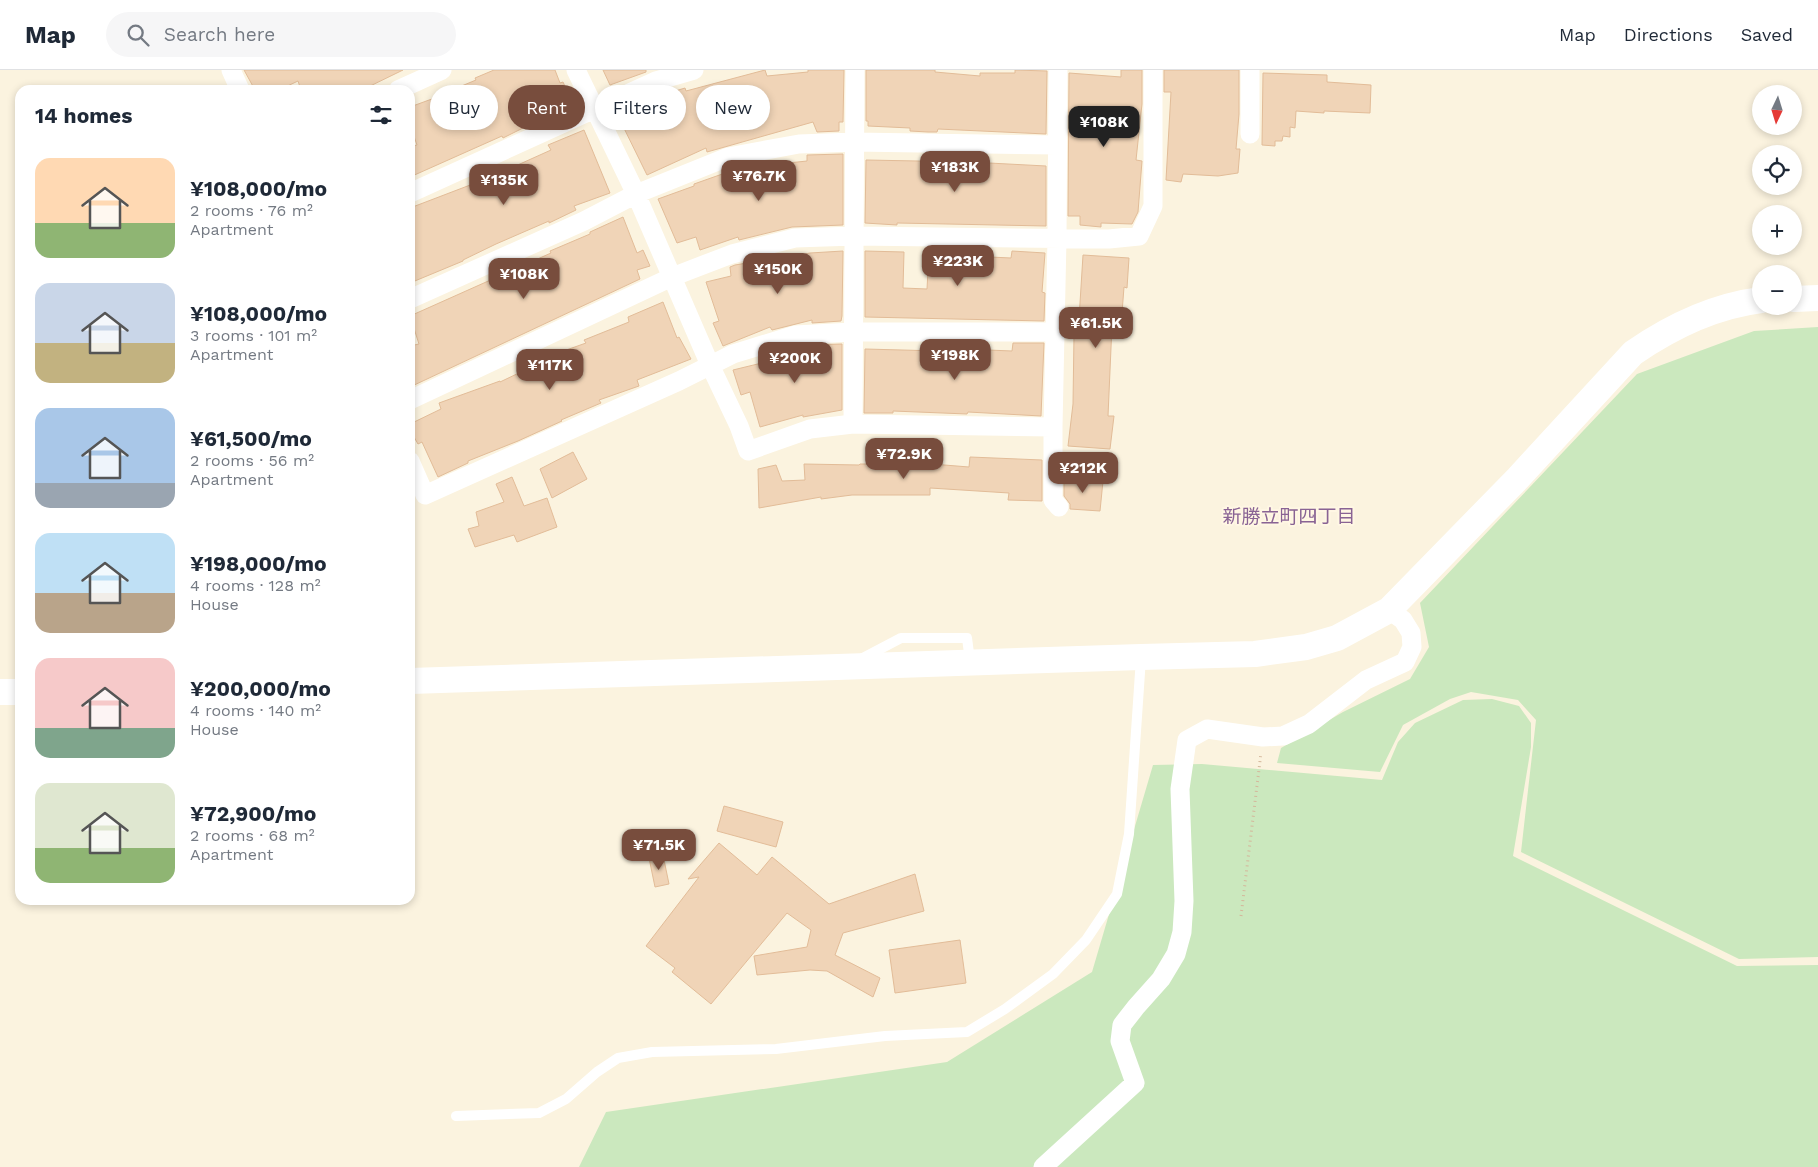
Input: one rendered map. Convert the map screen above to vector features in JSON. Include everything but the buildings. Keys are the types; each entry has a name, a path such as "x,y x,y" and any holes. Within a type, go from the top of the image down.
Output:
{"street":[{"path":"231,70 238,85"},
{"path":"409,85 442,70"},
{"path":"576,70 636,194 710,365 739,426 748,451 810,429 853,424 1053,427"},
{"path":"415,192 656,81 694,70"},
{"path":"853,424 855,70"},
{"path":"1058,70 1053,427 1054,500 1059,507"},
{"path":"415,398 672,277 732,254 795,238 855,236 1109,239 1139,236 1153,206 1153,70"},
{"path":"1250,70 1250,134"},
{"path":"415,297 584,220 636,194 728,157 799,144 854,142 1057,145"},
{"path":"1802,298 1818,298"},
{"path":"415,681 1141,656 1255,654 1306,647 1337,638 1389,610 1518,478 1633,353 1653,339 1709,312 1738,303 1752,301"},
{"path":"415,472 425,495 679,381 733,354 795,335 853,332 1054,332"},
{"path":"1043,1167 1135,1083 1120,1041 1122,1025 1161,979 1176,954 1182,932 1184,901 1180,789 1186,740 1207,729 1263,741 1283,736 1309,724 1366,680 1405,662 1412,647 1411,633 1403,620 1389,610"},
{"path":"0,692 15,692"}],"lane":[{"path":"456,1116 539,1113 566,1099 597,1072 618,1058 652,1052 776,1049 885,1036 967,1032 1005,1009 1053,974 1086,940 1117,894 1129,834 1141,656"}],"path":[{"path":"1241,916 1263,741"}],"green space":[{"path":"1818,327 1818,957 1739,959 1521,852 1536,720 1518,700 1471,692 1450,699 1403,725 1380,772 1277,763 1281,748 1343,712 1410,679 1429,647 1420,603 1637,374 1754,331"},
{"path":"1492,699 1519,706 1531,723 1531,747 1513,856 1737,966 1818,965 1818,1167 579,1167 606,1112 947,1062 1092,972 1153,765 1202,764 1382,780 1398,742 1415,723 1463,700"}],"district":[{"name":"新勝立町四丁目","path":"1289,516"}]}
